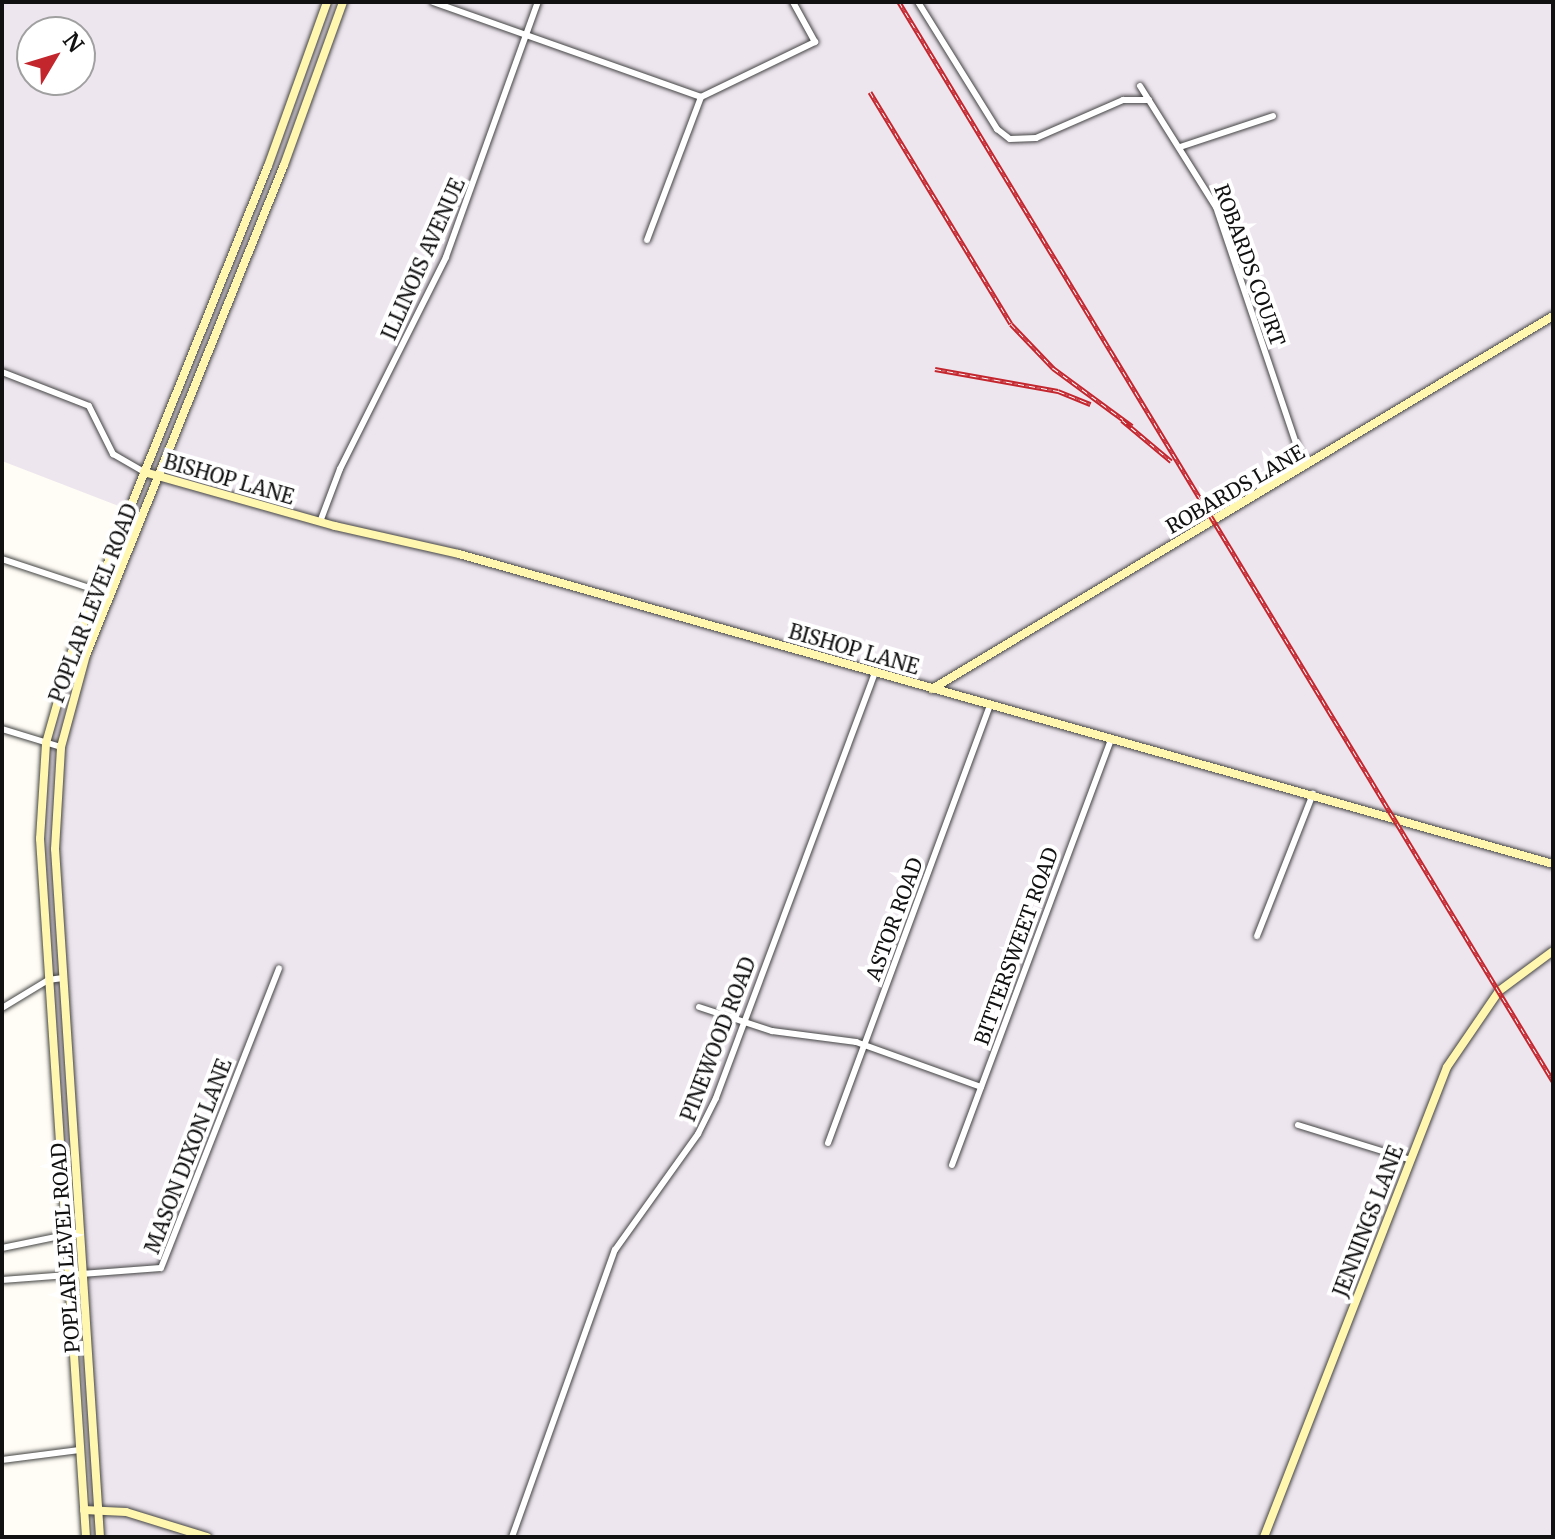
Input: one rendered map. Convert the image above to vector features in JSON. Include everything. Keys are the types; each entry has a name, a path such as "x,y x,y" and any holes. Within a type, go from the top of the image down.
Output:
{"main road":[{"name":"POPLAR LEVEL ROAD","path":"86,1537 40,839 46,743 64,672 268,166 327,2"},
{"name":"POPLAR LEVEL ROAD","path":"100,1537 63,978 55,811 61,747 76,682 284,165 343,2"},
{"name":"ROBARDS LANE","path":"932,689 1553,316"},
{"name":"BISHOP LANE","path":"144,472 320,522 459,554 1553,864"},
{"name":"JENNINGS LANE","path":"1264,1537 1408,1159 1447,1067 1471,1026 1499,991 1553,951"},
{"path":"84,1510 126,1512 207,1537"}],"street":[{"path":"433,2 701,97"},
{"name":"ILLINOIS AVENUE","path":"320,522 340,469 446,257 538,2"},
{"path":"647,240 701,97 815,42 793,2"},
{"path":"918,2 997,129 1010,139 1036,138 1123,100 1149,100"},
{"name":"ROBARDS COURT","path":"1140,86 1216,207 1304,467"},
{"path":"1180,147 1273,116"},
{"path":"2,372 89,406 113,454 144,472"},
{"path":"2,559 110,595"},
{"name":"PINEWOOD ROAD","path":"512,1537 615,1250 698,1134 745,1020 875,672"},
{"name":"ASTOR ROAD","path":"828,1143 990,706"},
{"path":"2,729 61,747"},
{"name":"BITTERSWEET ROAD","path":"952,1165 1111,739"},
{"path":"1257,936 1313,794"},
{"name":"MASON DIXON LANE","path":"2,1280 68,1273 148,1272 164,1264 279,968"},
{"path":"2,1008 48,980 63,978"},
{"path":"699,1007 772,1031 824,1035 864,1045 981,1087"},
{"path":"1298,1125 1408,1159"},
{"path":"2,1248 80,1232"},
{"path":"2,1460 79,1450"}],"shaded area":[{"path":"2,2 1553,2 1553,1537 93,1537 78,1327 68,1273 40,839 46,743 64,672 129,510 2,461"}],"railway":[{"path":"899,2 1553,1081"},
{"path":"870,92 1011,324 1053,368 1132,426"},
{"path":"935,369 1058,391 1090,404"},
{"path":"1122,420 1171,461"}]}
